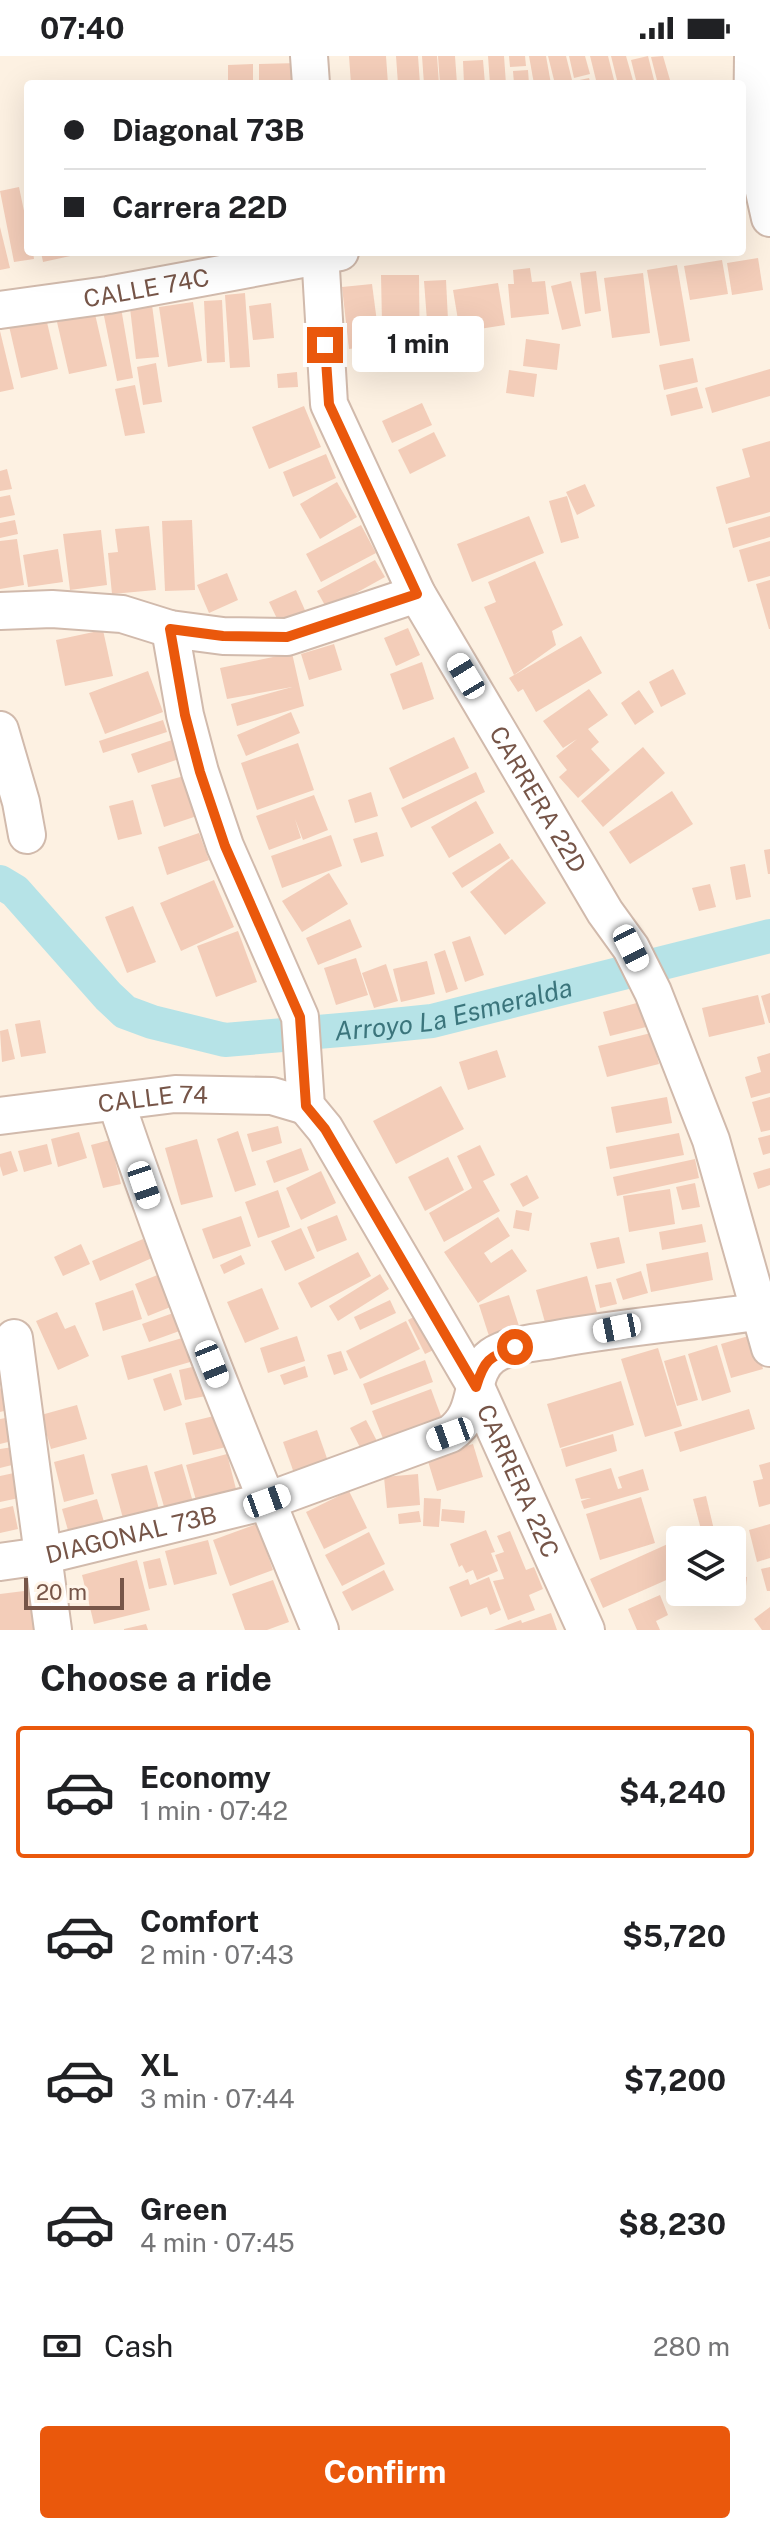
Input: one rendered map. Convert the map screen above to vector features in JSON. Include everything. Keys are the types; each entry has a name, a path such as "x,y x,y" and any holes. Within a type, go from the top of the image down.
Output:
{"street":[{"path":"309,56 311,80"},
{"path":"753,56 755,137 770,218"},
{"name":"CALLE 74C","path":"0,310 108,295 315,256"},
{"name":"CARRERA 22D","path":"326,256 329,404 417,594 605,912 631,948 653,992 711,1140 764,1311 770,1348"},
{"path":"0,611 52,609 122,614 170,629 223,636 287,637 417,594"},
{"path":"170,629 185,715 205,787 225,846 300,1017 306,1106"},
{"path":"0,730 21,802 27,835"},
{"name":"CALLE 74","path":"0,1116 175,1094 272,1096 306,1106"},
{"path":"116,1102 153,1212 320,1630"},
{"name":"CARRERA 22C","path":"306,1106 325,1129 476,1387 586,1630"},
{"name":"DIAGONAL 73B","path":"0,1562 42,1556 267,1501 450,1434 462,1426 469,1412 483,1364 494,1355 515,1347 617,1328 764,1311"},
{"path":"14,1338 53,1630"}],"building":[{"path":"349,56 386,56 388,80 351,80"},
{"path":"396,56 418,56 420,80 398,80"},
{"path":"422,56 437,56 439,80 424,80"},
{"path":"438,56 455,56 457,80 440,80"},
{"path":"488,56 504,56 506,80 490,80"},
{"path":"509,56 525,56 526,66 510,67"},
{"path":"529,56 546,56 550,80 533,80"},
{"path":"548,56 566,56 572,80 554,80"},
{"path":"569,56 585,56 590,74 574,78"},
{"path":"590,56 608,56 614,80 596,80"},
{"path":"611,56 626,56 633,80 617,80"},
{"path":"648,56 654,80 636,80 631,60"},
{"path":"663,56 670,80 657,80 651,57"},
{"path":"483,60 485,80 464,80 463,61"},
{"path":"299,63 299,80 259,80 259,64"},
{"path":"253,64 253,80 228,80 228,65"},
{"path":"528,70 529,80 514,80 513,71"},
{"path":"19,187 24,211 24,256 34,256 34,259 14,262 0,191"},
{"path":"0,227 10,268 0,270"},
{"path":"42,256 70,256 43,262"},
{"path":"758,258 763,290 732,295 727,263"},
{"path":"722,260 728,294 690,300 684,266"},
{"path":"677,265 690,341 660,346 647,270"},
{"path":"530,268 532,282 545,281 549,314 511,318 508,284 514,284 513,270"},
{"path":"596,271 601,311 585,314 580,273"},
{"path":"643,273 650,333 612,338 604,278"},
{"path":"381,275 419,275 420,371 383,371"},
{"path":"446,280 448,320 427,321 424,281"},
{"path":"571,281 581,326 562,330 551,286"},
{"path":"498,283 505,325 460,332 453,290"},
{"path":"372,284 380,345 349,349 342,287"},
{"path":"245,293 250,367 230,368 225,295"},
{"path":"222,300 225,362 207,363 204,301"},
{"path":"120,302 133,378 117,381 102,306"},
{"path":"193,302 202,361 168,367 159,307"},
{"path":"271,303 274,338 253,340 249,306"},
{"path":"152,305 159,357 136,359 130,308"},
{"path":"95,314 107,366 69,374 57,322"},
{"path":"46,318 58,369 21,378 9,326"},
{"path":"0,331 14,389 0,392"},
{"path":"526,339 560,344 557,370 523,366"},
{"path":"693,358 698,382 664,390 659,365"},
{"path":"156,363 162,402 143,405 137,367"},
{"path":"770,369 770,396 712,413 705,388"},
{"path":"509,370 537,374 534,397 506,393"},
{"path":"297,372 298,387 278,388 277,374"},
{"path":"135,385 145,433 125,436 115,389"},
{"path":"697,387 703,408 671,416 666,395"},
{"path":"422,403 432,425 392,443 382,421"},
{"path":"304,406 321,447 269,469 252,427"},
{"path":"434,432 446,456 410,474 398,450"},
{"path":"770,441 770,512 726,524 716,487 750,477 742,449"},
{"path":"326,454 336,478 293,497 283,472"},
{"path":"7,469 12,489 0,491 0,471"},
{"path":"337,482 357,517 320,539 300,504"},
{"path":"585,484 595,506 577,515 566,492"},
{"path":"10,495 15,515 0,518 0,497"},
{"path":"567,496 579,538 561,543 549,501"},
{"path":"529,516 544,553 472,582 457,544"},
{"path":"770,516 770,537 733,548 728,528"},
{"path":"15,520 18,534 0,538 0,523"},
{"path":"192,520 195,590 165,591 162,521"},
{"path":"361,525 376,553 321,582 306,554"},
{"path":"149,526 156,590 112,594 108,553 118,552 115,529"},
{"path":"101,530 107,585 70,590 63,534"},
{"path":"17,539 24,585 0,589 0,541"},
{"path":"770,541 770,576 748,582 739,550"},
{"path":"58,549 63,582 28,587 23,555"},
{"path":"375,560 385,577 327,609 317,591"},
{"path":"535,561 563,625 552,631 556,645 514,675 484,607 496,602 488,582"},
{"path":"227,573 238,600 209,613 197,585"},
{"path":"770,580 770,629 769,629 756,584"},
{"path":"296,590 308,617 282,629 269,602"},
{"path":"408,628 420,655 396,666 384,638"},
{"path":"103,630 113,676 65,686 56,640"},
{"path":"581,636 602,673 536,712 523,689 518,692 509,678"},
{"path":"334,644 342,670 309,680 301,654"},
{"path":"292,653 304,706 237,726 231,704 292,687 227,699 220,668"},
{"path":"422,662 434,699 403,710 390,674"},
{"path":"673,669 686,694 661,707 649,682"},
{"path":"148,671 163,712 105,734 89,693"},
{"path":"589,689 608,715 588,729 599,742 591,749 610,770 578,798 559,777 567,770 556,756 577,739 563,748 543,721"},
{"path":"639,690 654,712 635,725 621,703"},
{"path":"291,712 300,733 246,756 237,735"},
{"path":"163,720 167,732 103,753 99,741"},
{"path":"454,737 469,768 403,799 389,768"},
{"path":"172,740 179,759 138,773 131,754"},
{"path":"298,743 314,790 257,810 241,763"},
{"path":"643,747 665,773 603,827 581,801"},
{"path":"476,772 485,792 411,828 401,808"},
{"path":"184,776 197,816 164,827 151,785"},
{"path":"672,791 693,824 630,864 609,832"},
{"path":"371,792 378,816 355,823 348,800"},
{"path":"314,795 328,830 303,840 295,819 301,838 269,850 256,816"},
{"path":"133,800 142,834 118,840 109,806"},
{"path":"476,801 494,833 449,858 431,827"},
{"path":"377,832 384,856 361,863 353,839"},
{"path":"199,833 209,860 167,875 158,847"},
{"path":"331,835 342,866 282,888 271,856"},
{"path":"500,843 510,858 462,888 452,873"},
{"path":"770,849 770,874 768,874 764,850"},
{"path":"512,859 546,903 505,935 470,892"},
{"path":"745,864 751,897 736,900 730,867"},
{"path":"329,873 348,904 302,932 282,901"},
{"path":"214,880 234,927 181,951 160,903"},
{"path":"710,884 716,907 699,911 692,888"},
{"path":"133,906 156,962 127,973 105,917"},
{"path":"350,919 362,947 318,965 306,938"},
{"path":"238,931 257,982 216,997 197,946"},
{"path":"470,936 484,975 465,982 452,942"},
{"path":"445,950 458,989 446,993 434,954"},
{"path":"356,958 368,995 336,1005 324,968"},
{"path":"427,961 435,994 401,1002 393,969"},
{"path":"386,964 398,1001 374,1008 362,973"},
{"path":"770,993 770,1023 769,1023 761,996"},
{"path":"758,995 765,1024 709,1037 702,1008"},
{"path":"648,1000 654,1025 610,1036 603,1012"},
{"path":"40,1020 46,1053 21,1057 15,1024"},
{"path":"8,1029 15,1059 2,1062 0,1031"},
{"path":"651,1033 659,1064 607,1077 598,1046"},
{"path":"497,1050 506,1077 468,1090 459,1062"},
{"path":"770,1053 770,1093 751,1098 745,1077 761,1072 757,1057"},
{"path":"441,1086 464,1129 396,1164 373,1121"},
{"path":"667,1097 672,1123 616,1133 611,1107"},
{"path":"770,1097 770,1130 761,1132 752,1102"},
{"path":"278,1126 282,1143 252,1152 247,1134"},
{"path":"238,1131 256,1185 235,1192 217,1139"},
{"path":"79,1132 87,1158 58,1167 51,1139"},
{"path":"679,1133 684,1155 610,1169 606,1147"},
{"path":"770,1135 770,1153 763,1155 758,1138"},
{"path":"197,1139 213,1197 181,1205 165,1148"},
{"path":"110,1140 121,1184 103,1188 91,1145"},
{"path":"47,1144 52,1164 24,1172 18,1151"},
{"path":"480,1145 495,1175 483,1181 500,1211 444,1242 429,1213 472,1188 457,1156"},
{"path":"301,1148 309,1170 274,1183 266,1161"},
{"path":"11,1151 18,1171 3,1176 0,1154"},
{"path":"448,1157 464,1190 425,1211 408,1177"},
{"path":"695,1159 699,1178 617,1196 613,1177"},
{"path":"770,1168 770,1185 758,1189 753,1173"},
{"path":"321,1171 336,1203 301,1220 286,1188"},
{"path":"527,1175 539,1198 523,1207 510,1184"},
{"path":"695,1183 700,1207 682,1210 676,1187"},
{"path":"670,1189 675,1224 629,1232 623,1196"},
{"path":"278,1190 290,1227 258,1238 245,1202"},
{"path":"516,1210 532,1213 529,1231 513,1228"},
{"path":"337,1215 347,1240 317,1252 307,1227"},
{"path":"241,1216 251,1246 213,1259 202,1229"},
{"path":"498,1217 510,1236 484,1253 491,1263 512,1249 527,1271 478,1303 444,1252"},
{"path":"702,1224 706,1242 662,1250 659,1232"},
{"path":"301,1228 315,1258 285,1271 271,1241"},
{"path":"619,1237 625,1263 597,1269 590,1243"},
{"path":"143,1239 152,1258 100,1281 92,1261"},
{"path":"81,1244 90,1264 63,1276 54,1257"},
{"path":"358,1252 371,1276 311,1308 298,1283"},
{"path":"708,1252 713,1280 651,1292 646,1264"},
{"path":"241,1255 245,1264 224,1274 220,1265"},
{"path":"641,1271 648,1293 623,1300 616,1279"},
{"path":"160,1274 173,1306 148,1316 135,1284"},
{"path":"380,1274 389,1289 338,1321 329,1306"},
{"path":"587,1276 597,1313 546,1326 536,1290"},
{"path":"611,1282 617,1304 600,1308 595,1285"},
{"path":"262,1288 279,1329 245,1343 227,1302"},
{"path":"133,1290 142,1319 103,1331 95,1303"},
{"path":"509,1295 519,1326 489,1336 479,1305"},
{"path":"390,1300 396,1313 360,1330 354,1317"},
{"path":"179,1311 185,1329 149,1342 142,1324"},
{"path":"57,1312 65,1329 75,1325 89,1356 58,1370 36,1321"},
{"path":"423,1312 440,1347 425,1354 408,1320"},
{"path":"406,1321 420,1349 360,1379 346,1351"},
{"path":"752,1335 763,1369 731,1378 721,1344"},
{"path":"189,1336 197,1360 128,1380 121,1356"},
{"path":"297,1336 305,1361 268,1373 260,1348"},
{"path":"717,1345 731,1392 702,1401 688,1354"},
{"path":"658,1348 682,1426 645,1437 621,1359"},
{"path":"341,1351 348,1370 334,1375 327,1355"},
{"path":"685,1355 698,1400 677,1406 664,1361"},
{"path":"425,1360 433,1382 371,1405 363,1384"},
{"path":"201,1365 206,1396 185,1400 179,1370"},
{"path":"305,1366 308,1377 284,1385 280,1375"},
{"path":"171,1373 182,1405 164,1411 153,1379"},
{"path":"621,1381 634,1425 560,1448 547,1404"},
{"path":"0,1387 8,1410 0,1412"},
{"path":"431,1389 444,1424 386,1446 372,1411"},
{"path":"77,1405 87,1439 51,1449 41,1415"},
{"path":"749,1409 755,1429 680,1452 674,1432"},
{"path":"218,1415 226,1447 193,1455 185,1423"},
{"path":"11,1417 16,1440 0,1444 0,1419"},
{"path":"366,1420 379,1445 363,1453 350,1428"},
{"path":"317,1430 329,1464 295,1476 283,1442"},
{"path":"613,1434 617,1451 566,1467 561,1449"},
{"path":"473,1444 483,1477 437,1491 427,1458"},
{"path":"13,1447 16,1464 0,1468 0,1449"},
{"path":"84,1454 94,1494 64,1502 54,1462"},
{"path":"227,1454 236,1489 196,1500 186,1465"},
{"path":"770,1462 770,1504 759,1507 753,1481 763,1479 759,1465"},
{"path":"182,1464 195,1509 167,1517 154,1472"},
{"path":"147,1465 160,1513 124,1522 111,1474"},
{"path":"611,1468 618,1489 622,1488 618,1477 643,1469 649,1490 584,1509 581,1501 591,1498 581,1499 575,1479"},
{"path":"14,1473 19,1498 0,1502 0,1476"},
{"path":"418,1474 420,1505 387,1508 384,1477"},
{"path":"349,1491 367,1528 324,1549 306,1512"},
{"path":"706,1496 713,1526 700,1526 693,1499"},
{"path":"641,1497 655,1543 600,1560 586,1514"},
{"path":"424,1498 441,1499 439,1527 423,1526"},
{"path":"97,1499 105,1525 69,1534 62,1509"},
{"path":"13,1506 18,1529 0,1533 0,1509"},
{"path":"442,1509 465,1511 464,1523 441,1521"},
{"path":"419,1511 421,1522 399,1524 398,1514"},
{"path":"257,1524 273,1570 230,1586 213,1540"},
{"path":"770,1524 770,1558 757,1562 749,1530"},
{"path":"486,1530 495,1552 491,1553 498,1571 477,1580 473,1570 466,1573 462,1565 459,1567 450,1544"},
{"path":"510,1531 526,1570 534,1567 543,1589 529,1595 535,1610 508,1620 493,1581 504,1579 495,1555 504,1552 497,1536"},
{"path":"369,1532 385,1564 342,1586 325,1555"},
{"path":"208,1540 217,1574 174,1585 165,1551"},
{"path":"666,1545 666,1580 603,1608 590,1579"},
{"path":"160,1558 167,1585 149,1589 143,1562"},
{"path":"137,1560 150,1610 94,1624 82,1575"},
{"path":"770,1567 770,1591 767,1591 761,1569"},
{"path":"384,1570 394,1590 352,1611 342,1592"},
{"path":"489,1577 501,1610 490,1615 487,1607 461,1617 449,1587 468,1579 470,1585"},
{"path":"273,1580 289,1622 267,1630 245,1630 232,1594"},
{"path":"32,1590 38,1630 0,1630 0,1594"},
{"path":"660,1595 668,1615 656,1621 660,1630 637,1630 628,1609"},
{"path":"770,1607 770,1630 762,1630 754,1619"},
{"path":"551,1613 557,1630 494,1630 521,1620 522,1623"},
{"path":"146,1624 148,1630 124,1630 124,1629"}],"waterway":[{"name":"Arroyo La Esmeralda","path":"0,882 15,891 125,1012 225,1040 432,1021 770,936"}],"route":[{"path":"325,345 329,404 417,594 287,637 223,636 170,629 185,715 225,846 300,1017 306,1106 325,1129 476,1387 483,1364 494,1355 515,1347"}]}
